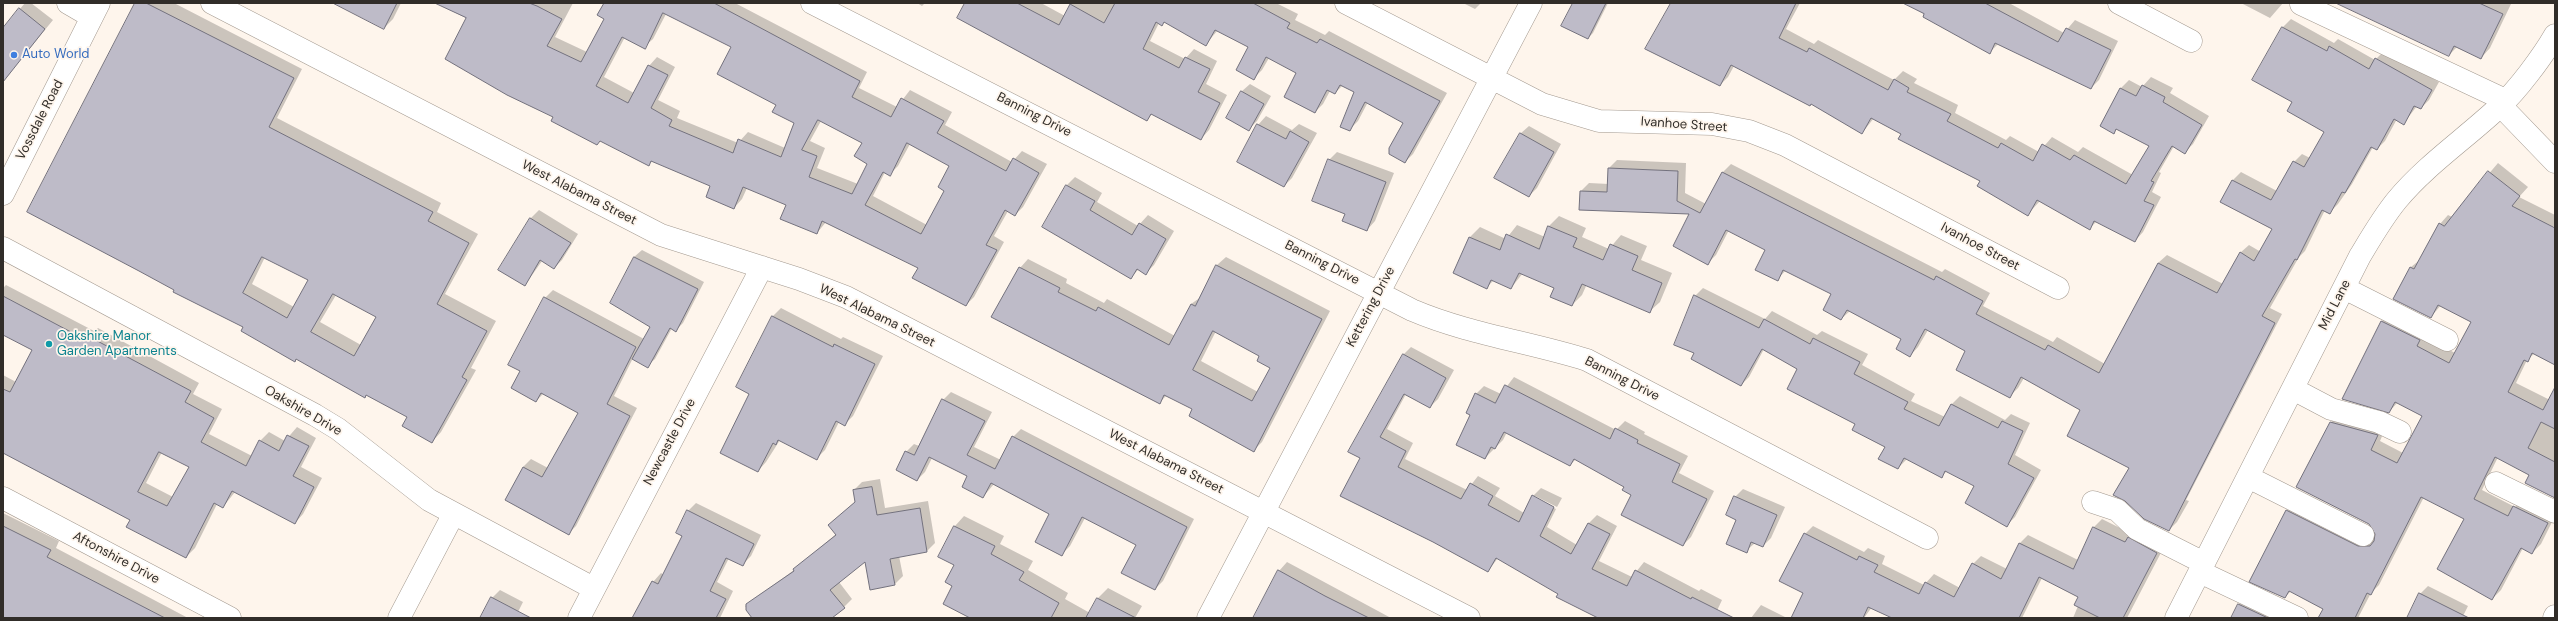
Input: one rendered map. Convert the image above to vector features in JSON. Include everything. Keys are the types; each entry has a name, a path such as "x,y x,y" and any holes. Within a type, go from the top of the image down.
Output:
{"street":[{"path":"68,3 95,10"},
{"name":"West Alabama Street","path":"212,3 661,235 762,267 846,298 1469,618"},
{"name":"Banning Drive","path":"812,3 1378,292 1436,320 1544,347 1587,360 1928,538"},
{"name":"Ivanhoe Street","path":"1346,3 1542,104 1599,121 1712,124 1750,131 1785,145 2058,288"},
{"name":"Kettering Drive","path":"1207,616 1531,3"},
{"path":"2119,3 2192,41"},
{"path":"2301,4 2503,103 2555,162"},
{"name":"Vossdale Road","path":"5,184 95,10"},
{"name":"Mid Lane","path":"2176,618 2344,288 2379,225 2398,199 2503,103 2548,47 2555,35"},
{"name":"Oakshire Drive","path":"3,248 315,415 338,429 429,500 453,515 593,588"},
{"name":"Newcastle Drive","path":"579,618 593,588 762,267"},
{"path":"2344,288 2447,340"},
{"path":"2293,389 2331,409 2379,422 2400,432"},
{"path":"2248,477 2363,535"},
{"path":"2496,482 2555,512"},
{"name":"Aftonshire Drive","path":"3,498 230,618"},
{"path":"2093,502 2117,510 2137,529 2202,567 2297,618"},
{"path":"399,618 453,515"}],"building":[{"path":"135,3 146,3 294,78 269,127 433,212 428,221 469,243 437,304 487,331 462,377 467,380 432,443 402,426 407,417 366,395 365,398 296,359 295,362 241,331 243,327 173,292 174,290 27,212","holes":["262,257 308,280 287,318 243,293","333,294 376,317 354,356 311,332"]},
{"path":"333,3 397,3 384,29"},
{"path":"435,3 529,3 537,6 562,19 547,46 581,62 604,19 597,15 604,3 714,3 860,81 852,97 891,117 901,98 944,121 937,133 1006,171 1013,158 1039,173 1015,216 1005,210 986,245 997,250 966,306 912,278 918,268 822,221 817,234 780,219 786,205 743,187 734,209 706,197 710,186 651,161 649,166 600,141 597,145 551,121 553,117 507,95 445,59 466,18","holes":["663,13 731,47 717,74 776,105 772,112 794,123 781,157 738,139 733,153 669,126 672,120 651,108 668,75 648,65 628,103 596,86 622,37 645,49","818,120 862,143 854,156 867,164 852,194 809,177 817,156 802,150","907,143 949,166 938,187 944,191 921,234 865,205 883,172 890,176"]},
{"path":"965,3 1017,3 1059,25 1070,4 1104,23 1115,3 1253,3 1290,23 1287,28 1317,43 1320,39 1440,101 1405,163 1389,154 1389,148 1403,123 1365,102 1350,131 1340,127 1354,92 1340,85 1335,94 1327,90 1315,113 1284,97 1296,73 1266,57 1254,80 1236,70 1248,47 1215,30 1206,46 1164,22 1162,26 1156,22 1143,49 1179,68 1185,57 1210,69 1198,92 1220,103 1201,140 1151,114 1147,121 957,18"},
{"path":"1573,3 1606,3 1588,39 1561,26"},
{"path":"1671,3 1796,3 1779,38 1807,52 1809,48 1888,90 1894,79 1909,88 1907,92 1951,114 1947,121 1998,148 2001,143 2033,161 2042,144 2070,160 2074,155 2126,184 2149,146 2116,129 2114,134 2100,126 2120,88 2136,96 2142,85 2165,97 2163,102 2202,125 2185,154 2172,146 2151,181 2154,182 2144,201 2154,205 2135,242 2094,221 2090,230 2037,200 2028,216 1977,186 1980,181 1898,139 1901,134 1871,118 1862,134 1811,104 1810,106 1731,65 1720,86 1645,49"},
{"path":"1903,3 1985,3 2058,42 2066,28 2111,50 2091,89 1995,43 1990,54 1923,17 1924,14"},
{"path":"2336,3 2479,3 2503,14 2481,59 2454,46 2449,56"},
{"name":"Auto World","path":"19,8 45,29 3,82 3,28"},
{"path":"2282,27 2327,51 2329,46 2369,69 2375,58 2432,90 2421,109 2414,106 2404,125 2394,119 2377,150 2371,147 2345,193 2342,192 2330,214 2322,210 2297,260 2295,259 2262,316 2275,323 2169,531 2144,519 2125,501 2113,495 2129,468 2067,436 2080,410 2021,377 2010,398 1956,370 1965,351 1925,329 1910,357 1896,349 1901,339 1847,310 1841,320 1823,310 1831,294 1783,270 1778,281 1755,270 1765,250 1726,230 1708,265 1673,246 1689,214 1579,210 1580,191 1607,192 1608,168 1678,171 1677,201 1700,213 1722,172 1934,280 1936,276 1983,301 1976,314 2045,350 2048,345 2099,373 2158,263 2217,293 2240,252 2254,261 2272,229 2220,202 2232,180 2271,200 2293,161 2304,167 2324,132 2287,111 2292,102 2252,80"},
{"path":"1241,91 1264,104 1249,131 1226,118"},
{"path":"1257,124 1286,139 1290,131 1309,142 1284,187 1237,162"},
{"path":"1520,133 1554,152 1529,197 1494,178"},
{"path":"1328,159 1386,182 1367,231 1342,221 1345,214 1312,201"},
{"path":"2488,171 2520,196 2512,206 2555,228 2555,365 2532,353 2528,362 2524,360 2508,392 2543,410 2555,387 2555,429 2541,422 2528,448 2555,462 2555,498 2525,483 2529,475 2495,457 2474,499 2508,516 2513,506 2548,523 2532,554 2521,548 2492,600 2437,569 2464,519 2421,497 2371,595 2367,593 2355,618 2318,618 2323,609 2289,591 2285,598 2249,582 2286,510 2358,546 2370,546 2374,541 2375,534 2369,524 2296,487 2330,422 2378,435 2371,450 2397,463 2422,416 2395,402 2389,413 2342,399 2381,321 2420,340 2417,346 2449,363 2471,322 2438,305 2431,318 2393,299 2410,267 2414,269 2439,223 2444,226"},
{"path":"1066,185 1095,201 1090,210 1132,235 1139,223 1166,239 1146,275 1137,269 1131,279 1042,227"},
{"path":"530,218 571,243 554,269 540,260 525,286 498,270"},
{"path":"1548,226 1577,238 1573,247 1603,260 1610,244 1638,256 1632,270 1662,283 1650,313 1582,284 1572,306 1550,297 1554,288 1519,273 1511,289 1491,280 1487,289 1453,273 1469,237 1500,250 1506,234 1539,249"},
{"path":"634,257 698,289 676,332 670,328 648,368 632,359 650,327 610,303"},
{"path":"1216,265 1322,319 1254,452 1189,416 1192,409 1164,395 1160,404 991,317 1019,267 1060,288 1058,292 1096,311 1098,307 1169,345 1191,304 1195,306","holes":["1213,331 1259,356 1257,361 1270,368 1252,401 1193,370"]},
{"path":"1694,295 1759,328 1764,319 1810,344 1813,338 1860,362 1854,374 1908,402 1904,409 1939,426 1951,404 1998,428 2002,421 2023,431 2008,464 2034,478 2007,527 1965,503 1974,486 1945,471 1942,478 1904,458 1898,469 1878,459 1885,447 1852,430 1855,424 1787,389 1797,369 1762,349 1741,386 1691,359 1694,353 1674,345"},
{"path":"3,296 86,340 88,336 191,391 185,402 214,418 201,442 246,466 259,440 279,451 287,435 309,446 293,476 314,487 295,524 232,491 223,508 214,503 186,558 126,527 130,520 3,453 3,389 10,392 32,350 3,335","holes":["159,452 189,467 167,506 138,492"]},
{"path":"544,297 636,347 607,404 630,416 569,535 505,500 523,467 542,477 578,413 541,393 536,402 511,388 520,371 508,365"},
{"path":"772,316 833,347 834,344 875,364 845,426 836,421 817,460 778,440 776,445 773,443 758,472 720,453 749,394 736,387"},
{"path":"1403,354 1446,378 1430,408 1404,394 1380,437 1406,451 1398,467 1461,499 1470,483 1493,496 1488,505 1519,522 1532,495 1554,507 1540,536 1571,554 1588,523 1610,534 1592,569 1627,586 1635,570 1691,599 1692,597 1734,618 1598,618 1556,597 1558,594 1496,558 1488,572 1433,542 1340,496 1360,458 1348,452"},
{"path":"1505,385 1610,439 1615,428 1638,440 1637,443 1680,464 1672,482 1707,499 1683,546 1621,515 1631,495 1622,490 1624,487 1574,459 1570,466 1504,432 1495,449 1491,447 1485,459 1456,445 1470,415 1466,413 1475,393 1495,403"},
{"path":"942,399 985,421 967,455 995,469 1012,436 1187,527 1155,590 1121,573 1136,545 1082,517 1062,556 1035,542 1049,514 991,483 983,498 962,487 967,476 929,457 917,481 896,470 905,451 914,455"},
{"path":"872,487 877,515 920,508 927,552 890,559 895,585 870,590 865,562 830,590 845,608 832,618 752,618 746,610 746,604 794,571 793,569 836,535 828,525 855,502 853,490"},
{"path":"1734,496 1777,515 1763,547 1751,542 1747,553 1726,544 1736,520 1726,515"},
{"path":"687,510 754,544 743,566 726,558 710,591 726,599 716,618 632,618 652,581 658,584 682,536 676,533"},
{"path":"3,526 51,550 47,557 165,618 3,618"},
{"path":"954,526 995,546 991,554 1024,572 1019,580 1059,603 1051,618 970,618 943,604 952,586 945,582 954,565 938,557"},
{"path":"2093,527 2125,542 2128,537 2157,553 2123,618 2100,618 2074,605 2078,597 2039,577 2019,618 1892,618 1868,607 1863,618 1791,618 1803,593 1779,581 1804,533 1857,560 1859,556 1878,565 1874,572 1919,594 1925,582 1954,597 1972,563 2001,579 2019,543 2073,569"},
{"path":"1278,570 1325,596 1369,618 1253,618"},
{"path":"2419,593 2469,618 2407,618"},
{"path":"491,597 531,618 480,618"},
{"path":"1097,598 1136,618 1086,618"},
{"path":"2238,604 2268,618 2231,618"}],"place":[{"name":"Auto World","path":"14,55"},
{"name":"Oakshire Manor Garden Apartments","path":"49,344"}]}
